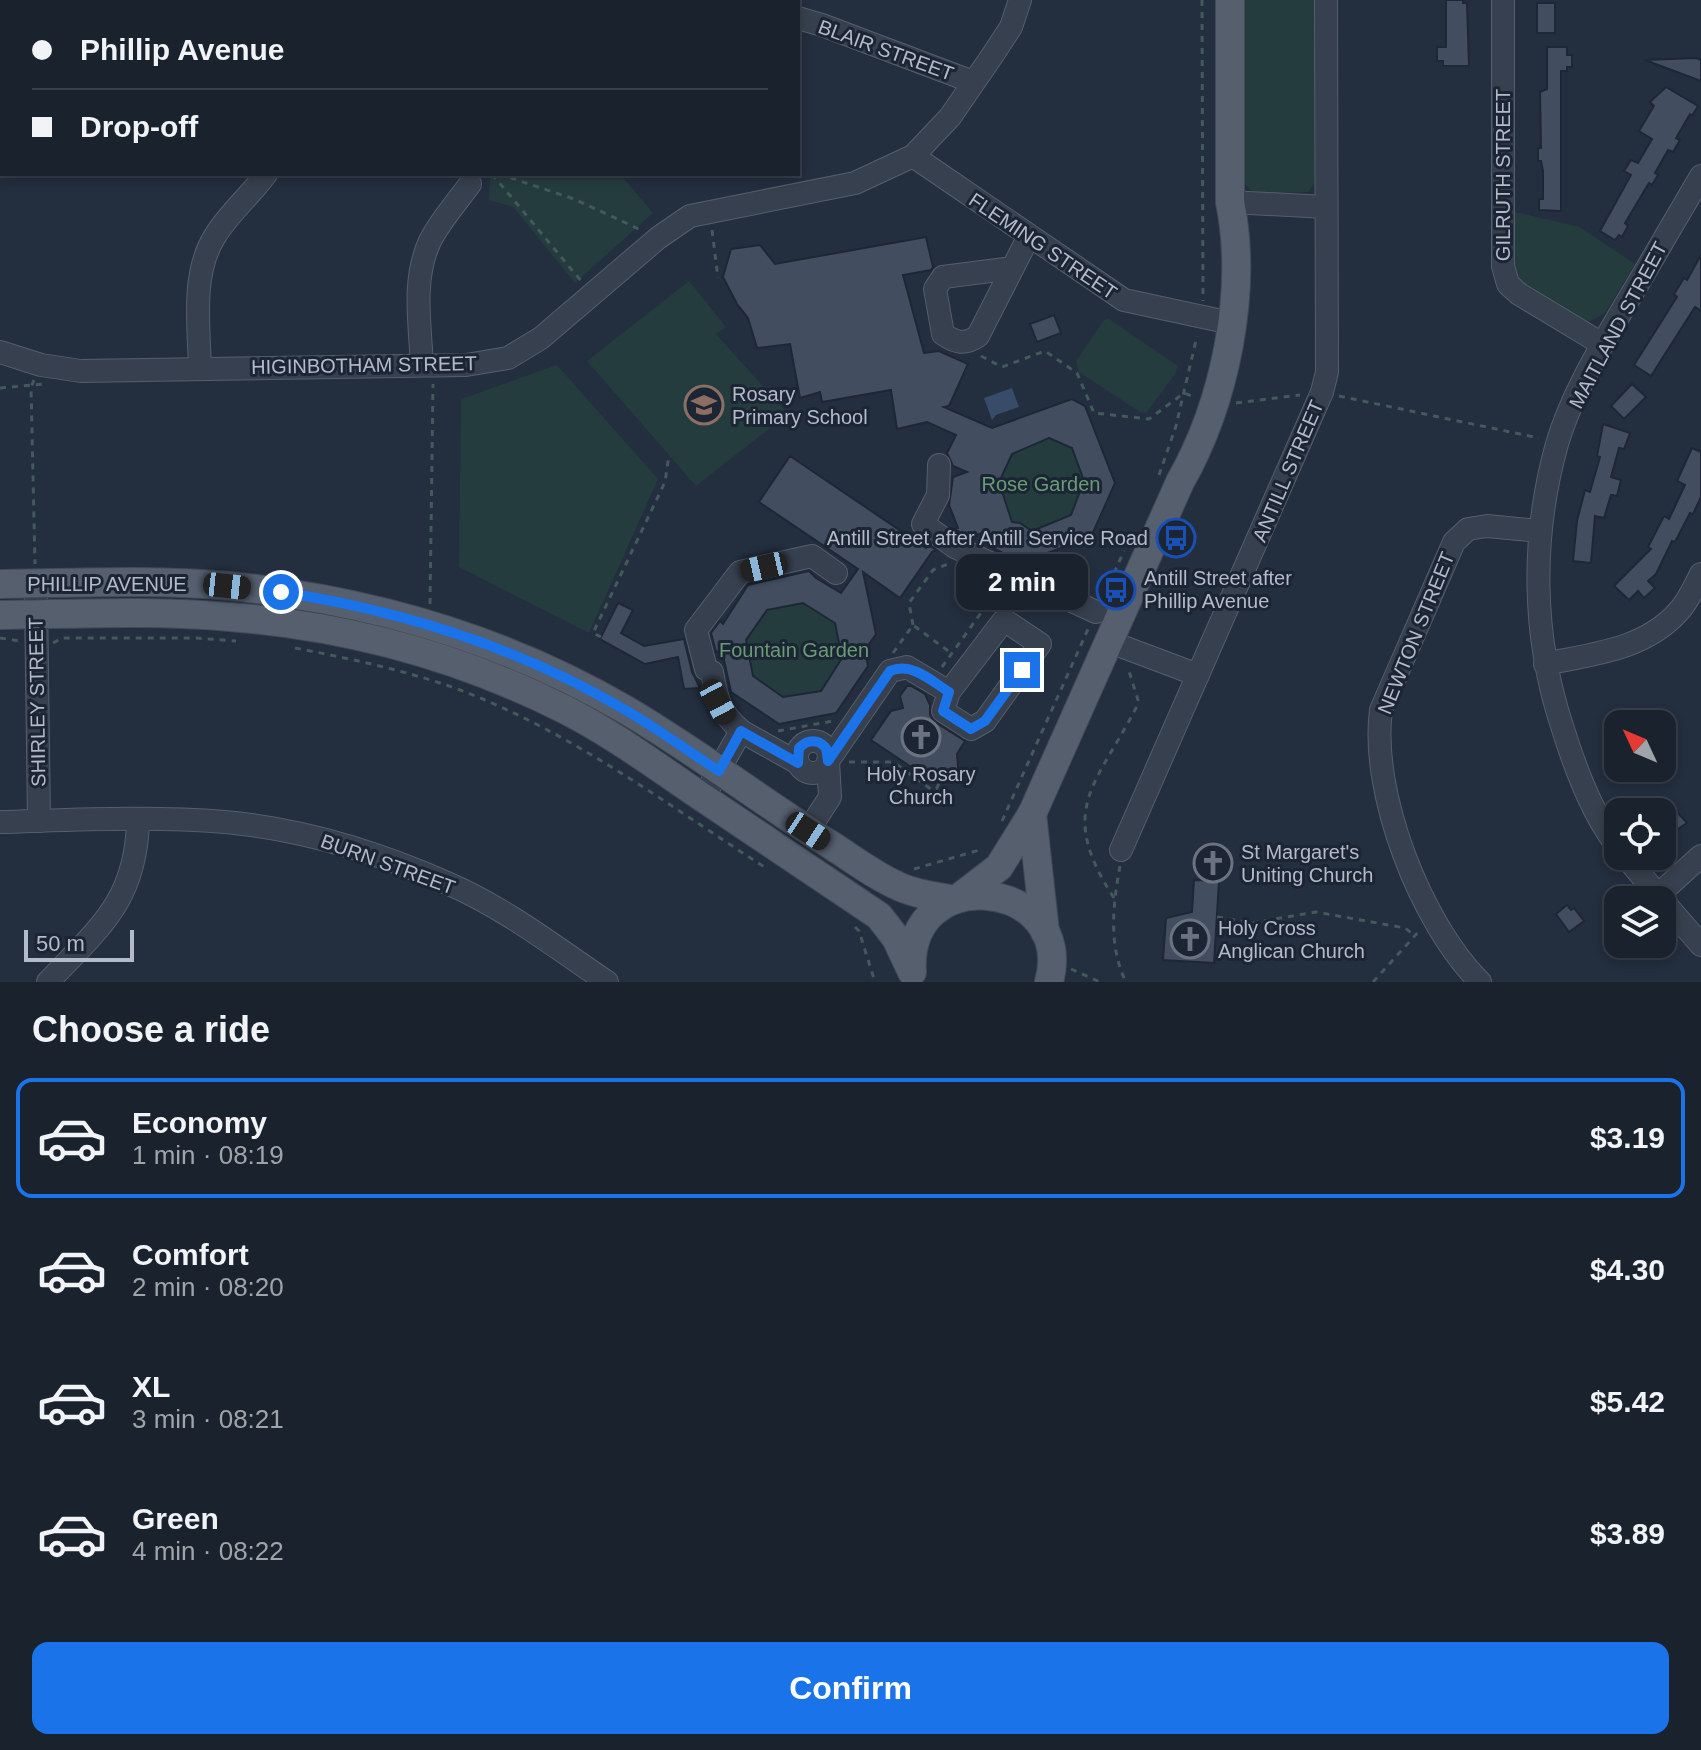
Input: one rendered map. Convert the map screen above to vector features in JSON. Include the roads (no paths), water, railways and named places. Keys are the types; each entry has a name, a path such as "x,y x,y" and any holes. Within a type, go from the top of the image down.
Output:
{"main road":[{"path":"913,978 914,943 920,931 936,910 999,867 1032,814 1121,647 1168,481 1204,399 1216,321 1237,256 1230,202 1230,0"},
{"path":"1168,481 1199,448 1215,404 1216,321"},
{"name":"PHILLIP AVENUE","path":"0,584 121,582 227,586 347,603 486,642 599,695 896,886 957,898 974,894 1003,897 1028,911 1055,961"},
{"name":"PHILLIP AVENUE","path":"0,615 213,616 288,623 346,633 421,652 474,670 567,710 655,764 879,916 896,938 913,978"},
{"path":"1032,814 1055,961"}],"street":[{"name":"HIGINBOTHAM STREET","path":"0,352 41,365 81,371 428,369 508,358 541,338 658,238 690,216 855,183 913,156 950,117 1011,27 1020,0"},
{"name":"ANTILL STREET","path":"1121,850 1322,392 1327,372 1326,0"},
{"name":"GILRUTH STREET","path":"1503,0 1503,266 1508,284 1519,294 1602,344"},
{"name":"BLAIR STREET","path":"800,19 973,82"},
{"name":"FLEMING STREET","path":"913,156 1124,300 1216,321"},
{"path":"200,369 199,303 205,252 228,218 265,176"},
{"name":"MAITLAND STREET","path":"1604,822 1581,781 1551,694 1537,601 1540,531 1557,443 1580,388 1602,344 1701,176"},
{"path":"428,369 419,284 422,261 431,238 470,184"},
{"path":"1230,202 1326,207"},
{"path":"1013,268 943,277 935,289 943,334 954,341 968,343 978,336 1013,268 1029,236"},
{"path":"939,465 938,495 923,524 955,547 1096,612"},
{"name":"NEWTON STREET","path":"1480,982 1466,968 1434,922 1409,864 1380,769 1378,735 1381,710 1454,542 1468,529 1487,526 1540,531"},
{"path":"836,573 812,556 740,572 696,630 706,669 712,672 718,702 725,716 741,731 798,763 799,748 813,741 839,761"},
{"path":"1545,664 1623,648 1656,631 1679,612 1701,574"},
{"name":"SHIRLEY STREET","path":"36,583 39,821"},
{"path":"1004,620 1040,644 985,721 971,729 943,711 949,692 1004,620"},
{"path":"474,670 486,642"},
{"path":"1121,647 1198,675"},
{"path":"808,831 830,797 839,761 890,671 907,667 949,692"},
{"path":"703,798 741,731"},
{"path":"48,982 105,922 116,905 134,865 138,821"},
{"name":"BURN STREET","path":"0,822 227,823 347,845 448,884 481,901 515,919 607,982"},
{"path":"1672,886 1701,856"},
{"path":"1636,870 1649,886"},
{"path":"1676,917 1701,945"}],"water":[{"path":"1012,388 1019,407 996,415 992,420 984,398"}],"place":[{"name":"Rosary Primary School","path":"704,405"},
{"name":"Antill Street after Antill Service Road","path":"1176,538"},
{"name":"Antill Street after Phillip Avenue","path":"1116,590"},
{"name":"Holy Rosary Church","path":"921,737"},
{"name":"St Margaret's Uniting Church","path":"1213,863"},
{"name":"Holy Cross Anglican Church","path":"1190,939"}],"park label":[{"name":"Rose Garden","path":"1041,484"},
{"name":"Fountain Garden","path":"794,650"}]}
